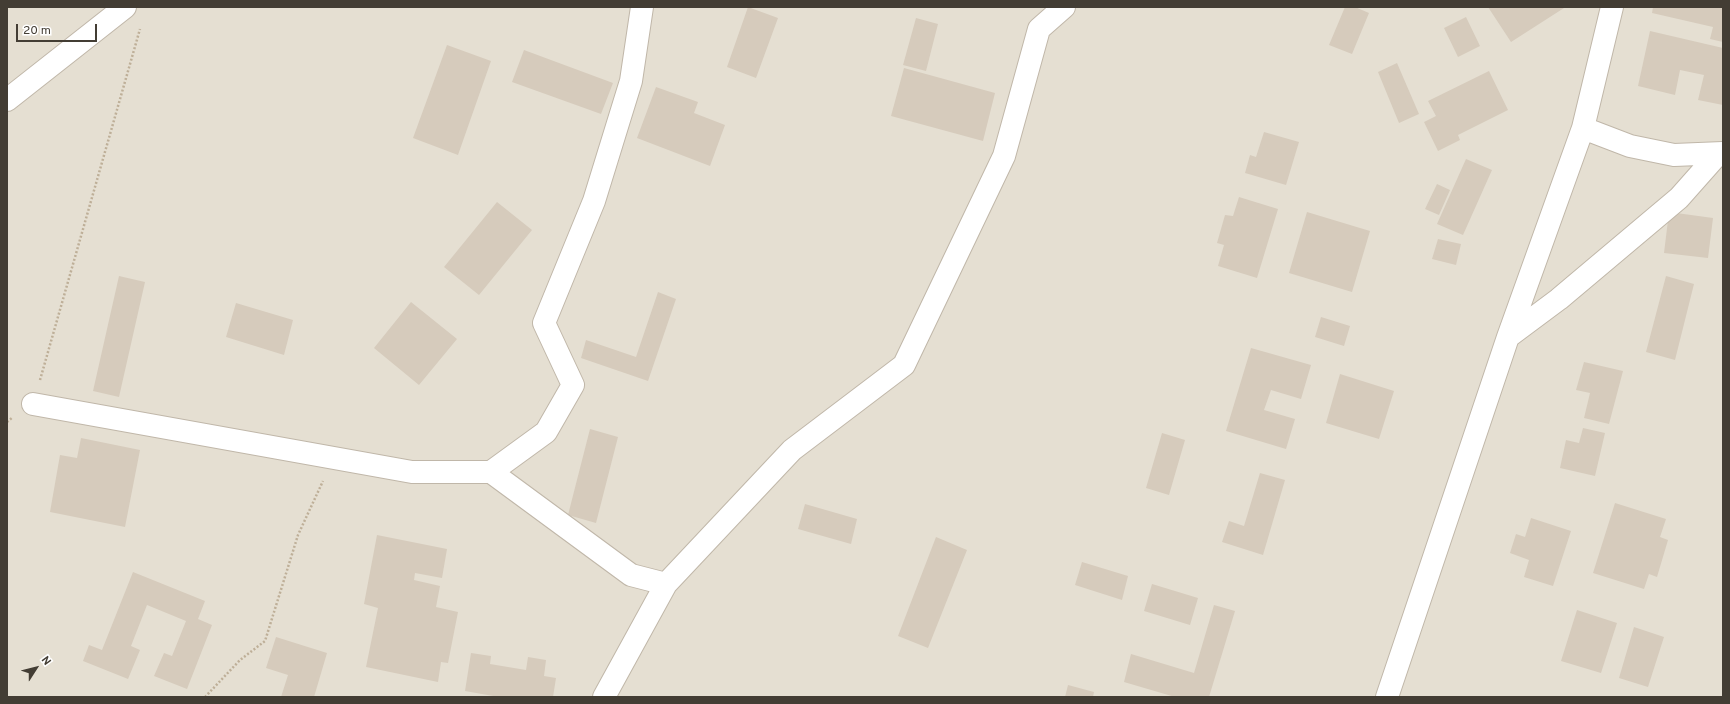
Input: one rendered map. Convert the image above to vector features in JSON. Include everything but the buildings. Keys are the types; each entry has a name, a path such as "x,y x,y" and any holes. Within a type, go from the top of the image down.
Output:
{"street":[{"path":"7,100 125,7"},
{"path":"33,404 412,472 491,472 546,432 573,385 544,323 594,202 631,81 642,7"},
{"path":"604,697 666,584 792,450 904,365 1004,156 1039,29 1064,7"},
{"path":"1386,697 1508,337 1583,128 1612,7"},
{"path":"1583,128 1630,146 1674,155 1720,153"},
{"path":"1508,337 1559,300 1679,198 1720,153"},
{"path":"491,472 631,575 666,584"}],"path":[{"path":"7,422 33,404 142,22"},
{"path":"205,697 240,660 265,641 298,535 334,459"}],"shaded area":[{"path":"7,7 1723,7 1723,697 7,697"}]}
